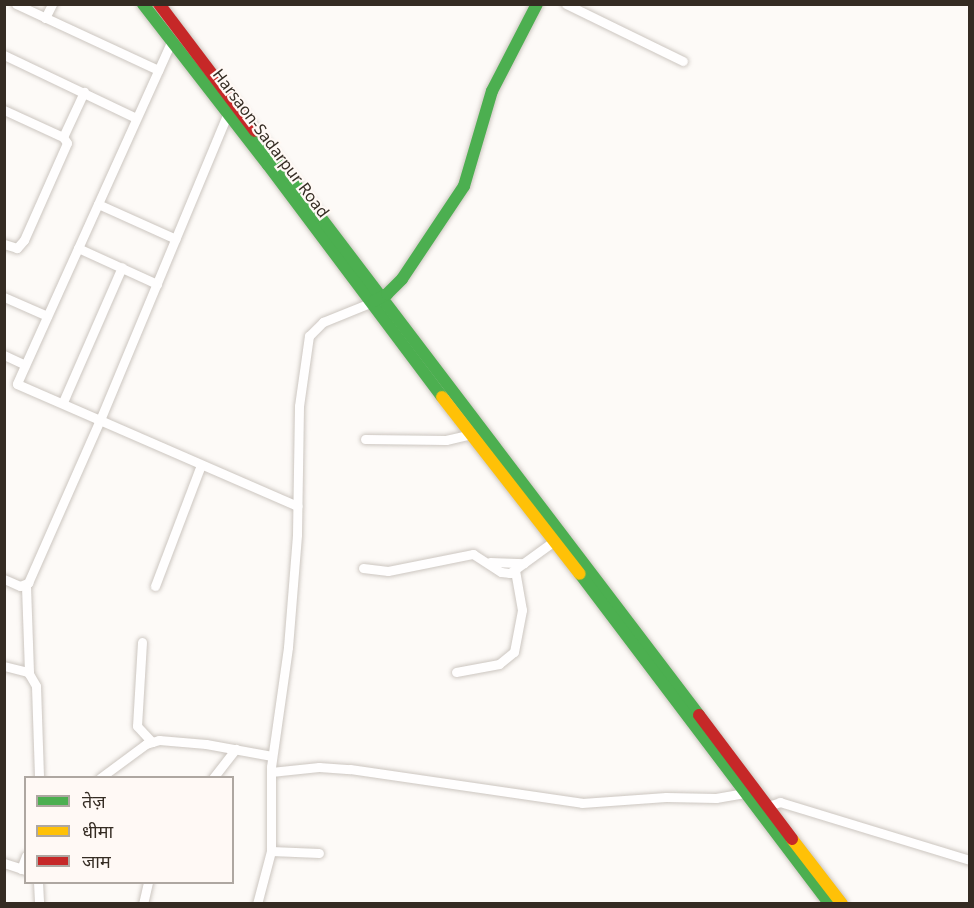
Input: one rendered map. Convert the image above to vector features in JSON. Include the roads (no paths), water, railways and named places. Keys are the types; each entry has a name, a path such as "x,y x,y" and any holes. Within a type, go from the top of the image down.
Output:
{"street":[{"path":"16,4 158,70"},
{"path":"45,18 52,4"},
{"name":"Harsaon-Sadarpur Road","path":"144,4 375,301"},
{"name":"Harsaon-Sadarpur Road","path":"159,4 375,301"},
{"path":"257,903 271,850 272,756 288,647 298,506 299,406 309,336 322,322 375,301 402,279 464,186 492,92 537,4"},
{"path":"566,4 683,62"},
{"path":"171,40 47,315 18,385 63,402 298,506"},
{"path":"4,55 136,118"},
{"path":"63,137 84,92"},
{"path":"4,110 66,140 66,146 24,240 17,248 4,244"},
{"path":"39,776 36,686 29,674 26,586 100,420 228,112"},
{"path":"98,204 176,239"},
{"path":"78,248 157,284"},
{"path":"63,402 122,267"},
{"path":"4,297 47,315"},
{"path":"375,301 471,434 745,793 767,811 842,903"},
{"path":"375,301 526,485 767,811 830,903"},
{"path":"4,355 25,365"},
{"path":"365,439 446,440 471,434"},
{"path":"155,586 201,465"},
{"path":"363,568 388,571 465,554 477,555 501,572 514,571 554,541"},
{"path":"483,560 499,564 526,563"},
{"path":"456,672 499,664 514,652 522,612 514,571"},
{"path":"4,579 26,586"},
{"path":"142,642 137,726 152,742"},
{"path":"4,666 29,674"},
{"path":"101,776 152,742 193,742 272,756"},
{"path":"214,776 236,749"},
{"path":"271,772 319,767 350,769 576,803 666,796 716,798 745,793"},
{"path":"767,811 780,802 969,860"},
{"path":"271,850 319,853"},
{"path":"4,863 23,869"},
{"path":"39,884 39,903"},
{"path":"143,903 148,884"}]}
